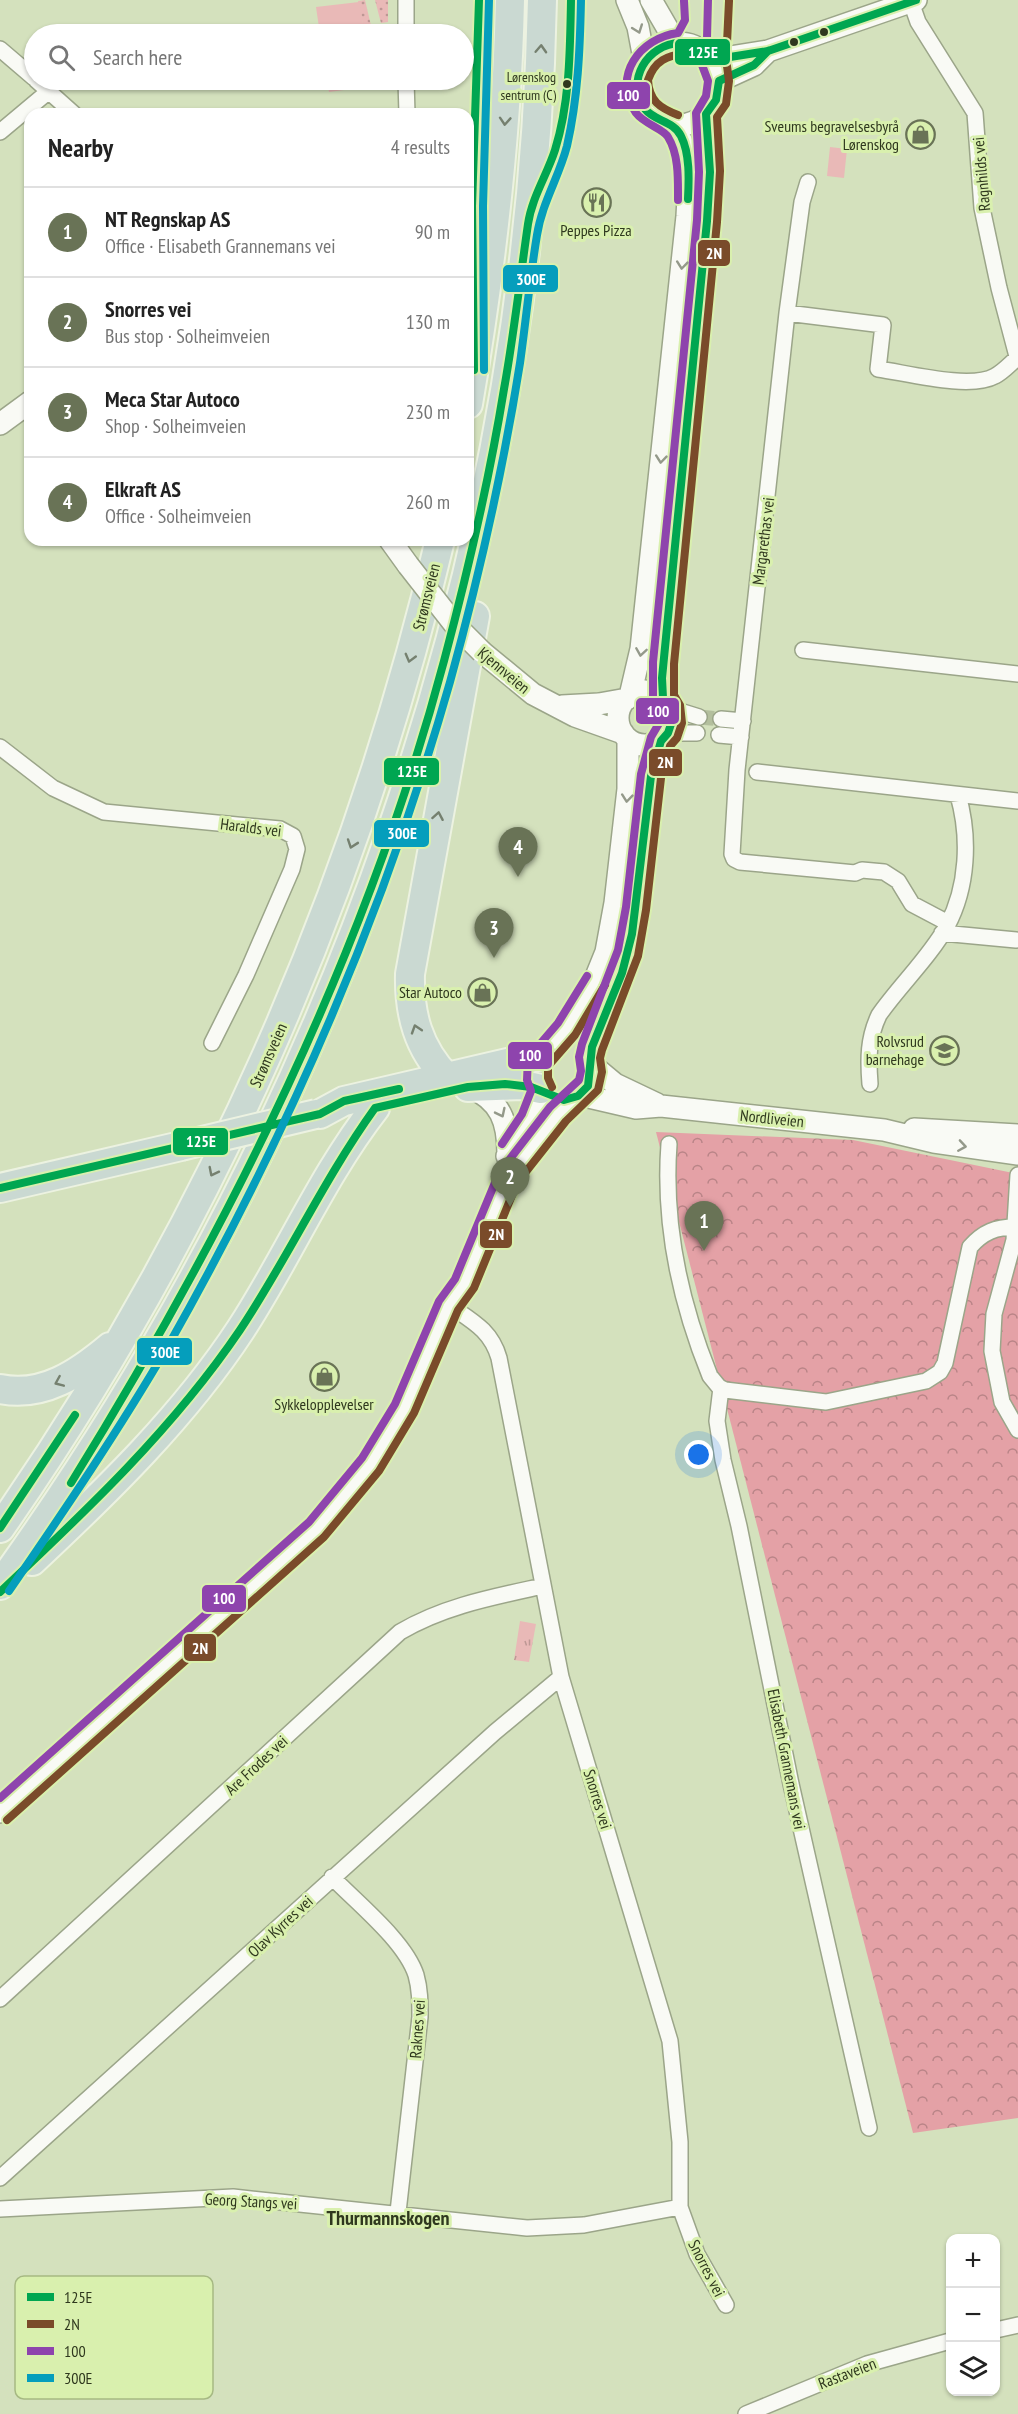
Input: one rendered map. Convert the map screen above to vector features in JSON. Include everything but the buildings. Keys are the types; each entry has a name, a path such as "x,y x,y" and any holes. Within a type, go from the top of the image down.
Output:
{"highway":[{"path":"474,362 497,202 507,88 510,0"},
{"name":"Strømsveien","path":"474,539 492,460 530,212 542,0"},
{"path":"458,1082 428,1054 415,1027 410,995 410,974 503,476 520,286"},
{"name":"Strømsveien","path":"0,1528 72,1420 123,1336 172,1250 248,1101 317,939 382,756 438,546"},
{"name":"Strømsveien","path":"0,1585 76,1476 166,1330 242,1188 304,1055 338,975 391,831 433,700 458,610 473,546"},
{"path":"0,1188 318,1114 347,1114 375,1108 548,1050"},
{"path":"318,1114 344,1101 458,1082 523,1085 542,1090"},
{"path":"0,1592 109,1489 215,1365 261,1298 345,1149 375,1108"},
{"path":"0,1389 22,1391 61,1381 95,1359 123,1336"}],"main road":[{"path":"627,0 642,38 644,59 637,82 640,100 650,115 674,125 692,123 706,114 716,100 719,81 711,60 698,48 676,43 661,47 644,59"},
{"path":"651,0 676,43"},
{"path":"711,60 768,51 914,1"},
{"path":"719,81 754,65 768,51"},
{"path":"0,1812 260,1582 335,1509 371,1464 394,1427 449,1305 464,1284 508,1178 575,1098 589,1085 590,1061 628,953 636,909 649,792 664,737 672,721 667,703 663,663 708,221 710,172 706,114"},
{"path":"449,1305 451,1280 490,1185 507,1154 531,1119 542,1090 536,1071 548,1050 587,999 606,952 615,903 628,789 625,736 618,719 622,704 628,697 642,649 687,216 687,160 681,136 674,125"},
{"path":"0,423 24,406"},
{"name":"Kjennveien","path":"394,546 442,610 482,652 533,694 625,736"},
{"path":"628,697 643,691 667,703"},
{"name":"Kjennveien","path":"558,706 599,704 628,697"},
{"path":"625,736 640,745 664,737"},
{"name":"Nordliveien","path":"548,1050 577,1048 615,1084 661,1106"},
{"path":"458,1082 484,1093 500,1108 504,1116 507,1154"},
{"name":"Nordliveien","path":"542,1090 558,1100 575,1098 636,1108 661,1106 884,1130 934,1142 1018,1154"},
{"name":"Nordliveien","path":"884,1130 936,1128 1018,1135"}],"street":[{"path":"406,0 406,24"},
{"name":"Ragnhilds vei","path":"914,1 922,28 975,113 982,208 1018,359"},
{"path":"0,49 24,70"},
{"path":"406,90 407,108"},
{"path":"29,108 49,91 67,108"},
{"path":"0,132 24,112"},
{"name":"Margarethas vei","path":"808,182 802,202 787,313 742,721 732,854 734,859 855,873 862,870 884,872 898,881 912,904 945,928"},
{"path":"787,313 883,326 878,369 952,380 978,380 994,377 1018,359"},
{"path":"803,650 1018,674"},
{"path":"667,703 699,717"},
{"path":"721,719 742,721"},
{"path":"664,737 697,733"},
{"path":"719,735 741,737"},
{"name":"Haralds vei","path":"0,747 53,788 104,812 280,828 293,836 297,849 292,869 246,975 212,1043"},
{"path":"757,772 1018,801"},
{"path":"870,1084 869,1047 876,1022 894,994 945,928 956,905 966,848 965,821 958,795"},
{"path":"945,928 1016,940"},
{"path":"669,1144 667,1192 680,1281 707,1369 721,1389 826,1402 932,1378 945,1363 970,1247 976,1240 996,1228 1015,1227"},
{"path":"1018,1175 1015,1227 994,1314 992,1351 1002,1402 1018,1430"},
{"name":"Snorres vei","path":"449,1305 484,1329 495,1344 561,1677 670,2041 680,2142 680,2207 697,2254 726,2305"},
{"name":"Elisabeth Grannemans vei","path":"721,1389 717,1421 723,1460 739,1526 791,1784 868,2128"},
{"name":"Are Frodes vei","path":"0,1999 400,1632 425,1617 463,1604 543,1586"},
{"name":"Olav Kyrres vei","path":"0,2178 332,1877 495,1732 561,1677"},
{"name":"Raknes vei","path":"332,1877 401,1948 415,1973 420,1990 420,2016 399,2212"},
{"name":"Georg Stangs vei","path":"0,2208 233,2197 399,2212 527,2228 584,2224 680,2207"},
{"path":"1000,2329 1018,2325"},
{"name":"Rastaveien","path":"746,2414 867,2364 946,2343"}],"green space":[{"path":"365,0 371,24 363,24 358,1"},
{"path":"375,0 388,0 388,22 381,23"},
{"path":"359,2 363,24 319,24 316,7"},
{"path":"830,147 847,149 844,178 827,176"},
{"path":"656,1132 853,1140 1018,1174 1018,2118 913,2133"},
{"path":"520,1621 536,1624 529,1662 514,1660"}],"tunnel":[{"path":"699,717 721,719"}],"transit line":[{"name":"125E","path":"474,147 479,0"},
{"name":"300E","path":"484,370 483,206 489,0"},
{"name":"125E","path":"474,542 508,368 530,214 552,159 564,113 571,0"},
{"name":"300E","path":"9,1591 130,1408 212,1267 292,1105 329,1022 395,854 450,682 490,523 520,363 539,223 564,157 571,128 578,73 581,0"},
{"name":"100","path":"0,1798 309,1522 362,1458 395,1404 439,1301 455,1279 499,1173 550,1107 579,1080 581,1071 579,1057 582,1044 618,950 626,907 641,774 651,737 661,720 653,699 653,662 697,220 699,172 696,113 706,96 708,81 699,57 707,38 708,0"},
{"name":"125E","path":"688,199 689,175 681,136 674,127 649,113 639,98 637,87 639,76 649,57 668,45 680,43 697,48 711,60 768,51 916,0"},
{"name":"100","path":"678,200 677,167 672,144 666,134 636,113 629,99 627,86 628,73 633,61 641,51 664,36 678,33 685,20 684,1"},
{"name":"2N","path":"7,1820 324,1537 379,1471 414,1413 458,1310 474,1288 517,1183 566,1121 598,1090 602,1072 600,1058 602,1050 638,956 646,910 661,778 670,746 677,738 682,723 680,705 674,695 674,664 717,222 720,171 717,117 726,104 729,81 727,66 721,56 727,43 729,1"},
{"name":"125E","path":"0,1592 127,1468 214,1366 257,1303 339,1163 375,1108 468,1087 505,1084 531,1087 564,1100 578,1096 588,1086 592,1047 622,973 632,934 651,776 661,741 668,733 672,721 670,708 663,698 662,678 707,221 710,172 706,114 716,100 719,81 754,65 768,51"},
{"name":"2N","path":"678,115 657,103 651,93 648,80 654,68 662,60 686,53"},
{"name":"125E","path":"71,1483 185,1287 238,1187 288,1086 334,982 375,877 412,770 444,661 473,546"},
{"name":"100","path":"502,1144 522,1114 531,1091 527,1080 528,1058 558,1023 587,976"},
{"name":"2N","path":"552,1087 548,1078 548,1066 575,1035 605,985"},
{"name":"125E","path":"0,1188 320,1114 344,1101 399,1089"},
{"name":"125E","path":"0,1528 75,1415"}],"place":[{"name":"Lørenskog sentrum (C)","path":"567,84"},
{"name":"Sveums begravelsesbyrå Lørenskog","path":"920,135"},
{"name":"Peppes Pizza","path":"596,202"},
{"name":"Elkraft AS","path":"518,877"},
{"name":"Meca Star Autoco","path":"494,958"},
{"name":"Star Autoco","path":"483,992"},
{"name":"Rolvsrud barnehage","path":"945,1050"},
{"name":"Snorres vei","path":"510,1207"},
{"name":"NT Regnskap AS","path":"704,1251"},
{"name":"Sykkelopplevelser","path":"324,1376"}],"district":[{"name":"Thurmannskogen","path":"388,2218"}]}
